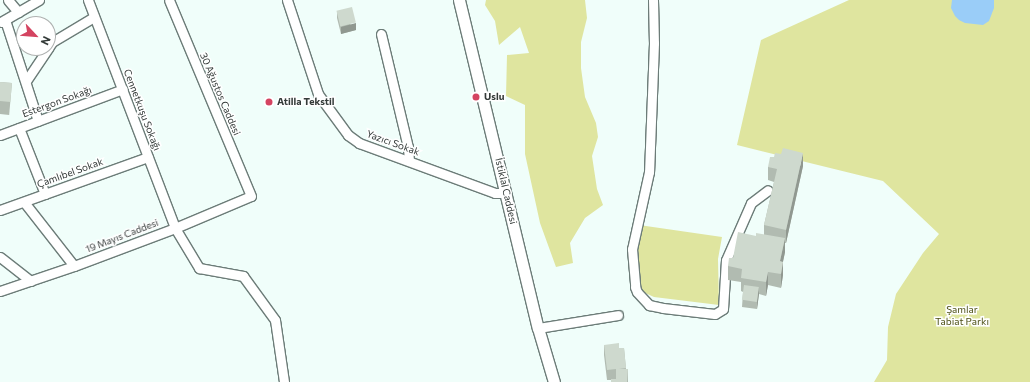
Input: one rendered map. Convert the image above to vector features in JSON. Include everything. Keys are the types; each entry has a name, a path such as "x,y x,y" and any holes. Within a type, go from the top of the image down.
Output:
{"main road":[{"name":"İstiklal Caddesi","path":"460,0 538,328 554,382"}],"street":[{"path":"8,0 18,12"},
{"path":"38,121 26,81 2,21 39,0"},
{"name":"Cennetkuşu Sokağı","path":"88,0 175,228 199,268 243,276 275,320 284,382"},
{"name":"30 Ağustos Caddesi","path":"169,0 251,196"},
{"name":"Yazıcı Sokak","path":"287,0 312,80 318,94 348,135 359,143 495,193 506,193"},
{"path":"653,0 654,43 649,172 632,249 635,287 649,305 715,314 723,309 726,260 751,203 768,190"},
{"path":"56,40 94,17"},
{"path":"381,34 408,147 409,161"},
{"path":"26,81 43,56"},
{"name":"Estergon Sokağı","path":"0,135 122,89"},
{"path":"19,128 45,194"},
{"name":"Çamlıbel Sokak","path":"0,210 148,157"},
{"name":"19 Mayıs Caddesi","path":"0,291 74,266 175,228 251,196"},
{"path":"24,202 74,266"},
{"path":"0,257 31,281"},
{"path":"538,328 618,315"}],"green space":[{"path":"486,0 585,0 587,18 581,42 581,68 585,97 596,123 598,137 592,156 597,189 603,205 585,218 570,243 573,263 556,267 540,223 525,154 525,105 506,96 507,55 529,53 520,27 499,45 495,21 485,5"},
{"name":"Şamlar Tabiat Parkı","path":"849,0 1030,0 1030,382 874,382 887,360 888,327 896,294 923,253 939,234 883,181 737,145 761,40"},
{"path":"639,225 722,237 718,259 719,305 654,297 643,292 637,283"}],"water":[{"path":"952,0 994,0 994,8 989,21 983,25 965,23 955,16 951,8"}],"building":[{"path":"352,7 356,23 340,26 336,11"},
{"path":"0,82 12,83 10,102 0,101"},
{"path":"783,148 803,153 786,230 764,225 777,169 768,167 770,157 774,157 775,153 781,154"},
{"path":"738,232 756,236 756,233 785,238 780,261 783,262 781,274 768,272 766,282 741,278 742,269 728,266 729,258 733,258"},
{"path":"744,285 759,287 757,302 742,300"},
{"path":"619,343 619,348 624,348 626,368 619,369 628,369 627,382 611,382 611,379 616,379 616,369 607,370 604,345"}],"place":[{"name":"Uslu","path":"476,97"},
{"name":"Atilla Tekstil","path":"269,102"}]}
